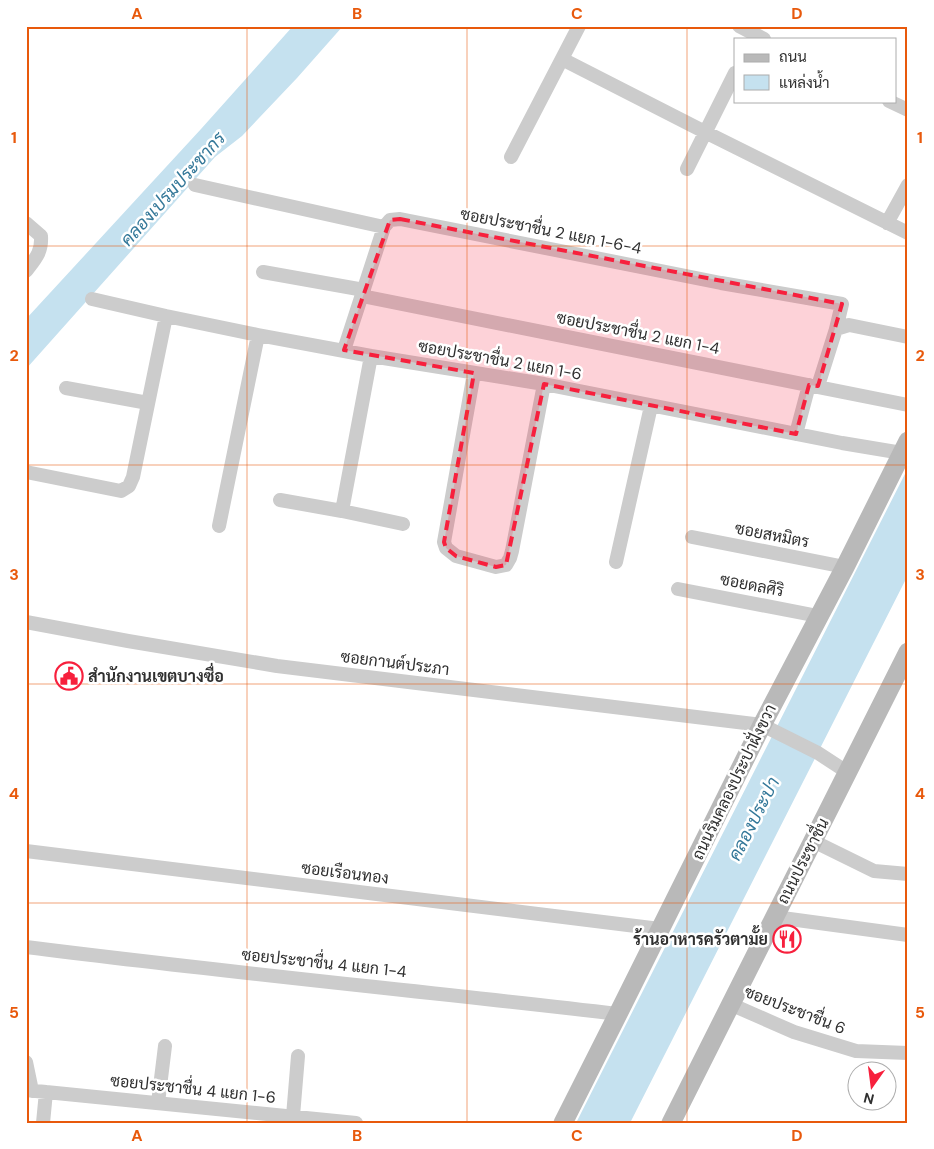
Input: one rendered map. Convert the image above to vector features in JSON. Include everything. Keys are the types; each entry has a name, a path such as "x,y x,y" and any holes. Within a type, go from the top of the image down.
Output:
{"street":[{"path":"511,157 579,26"},
{"path":"739,26 758,34"},
{"path":"562,59 908,233"},
{"path":"687,169 734,75"},
{"path":"892,102 908,110"},
{"path":"195,185 384,227 344,350"},
{"path":"887,223 908,185"},
{"name":"ซอยประชาชื่น 2 แยก 1-6-4","path":"384,227 390,220 400,218 721,283 842,304 836,329"},
{"path":"26,222 41,236 42,246 37,258 26,271"},
{"name":"ซอยประชาชื่น 2 แยก 1-4","path":"264,272 908,405"},
{"name":"ซอยประชาชื่น 2 แยก 1-6","path":"92,299 166,316 371,356 544,384 842,443 905,447"},
{"path":"26,472 96,487 121,490 129,486 133,477 166,316"},
{"path":"796,434 836,329 848,326 908,337"},
{"path":"220,526 258,334"},
{"path":"342,511 371,356"},
{"path":"474,372 444,542 446,548 456,556 496,567 506,566 510,558 544,384"},
{"path":"66,388 148,403"},
{"path":"616,562 651,406"},
{"name":"ถนนริมคลองประปาฝั่งขวา","path":"563,1123 660,929 767,728 818,616 845,567 905,447"},
{"path":"280,500 403,524"},
{"name":"ซอยสหมิตร","path":"692,537 845,567"},
{"name":"ซอยดลศิริ","path":"678,589 818,616"},
{"name":"ซอยกานต์ประภา","path":"26,622 277,666 767,728 818,753 847,772"},
{"name":"ถนนประชาชื่น","path":"670,1123 907,654"},
{"path":"813,841 874,871 908,874"},
{"name":"ซอยเรือนทอง","path":"26,851 660,929"},
{"path":"775,917 908,935"},
{"name":"ซอยประชาชื่น 4 แยก 1-4","path":"26,947 618,1014"},
{"name":"ซอยประชาชื่น 6","path":"730,1004 794,1032 856,1051 908,1053"},
{"path":"158,1103 164,1046"},
{"path":"293,1116 298,1056"},
{"path":"26,1062 29,1091"},
{"name":"ซอยประชาชื่น 4 แยก 1-6","path":"29,1091 158,1103 254,1118 293,1116 356,1123"},
{"path":"43,1123 46,1092"}],"highlighted area":[{"path":"400,219 842,304 818,386 809,385 796,434 544,384 506,565 496,567 456,556 446,548 444,542 474,373 344,350 390,220"}],"water":[{"name":"คลองเปรมประชากร","path":"293,26 343,26 242,136 215,157 26,369 26,319"},
{"name":"คลองประปา","path":"908,468 908,575 630,1123 576,1123"}],"place":[{"name":"สำนักงานเขตบางซื่อ","path":"69,676"},
{"name":"ร้านอาหารครัวตามั้ย","path":"787,939"}]}
